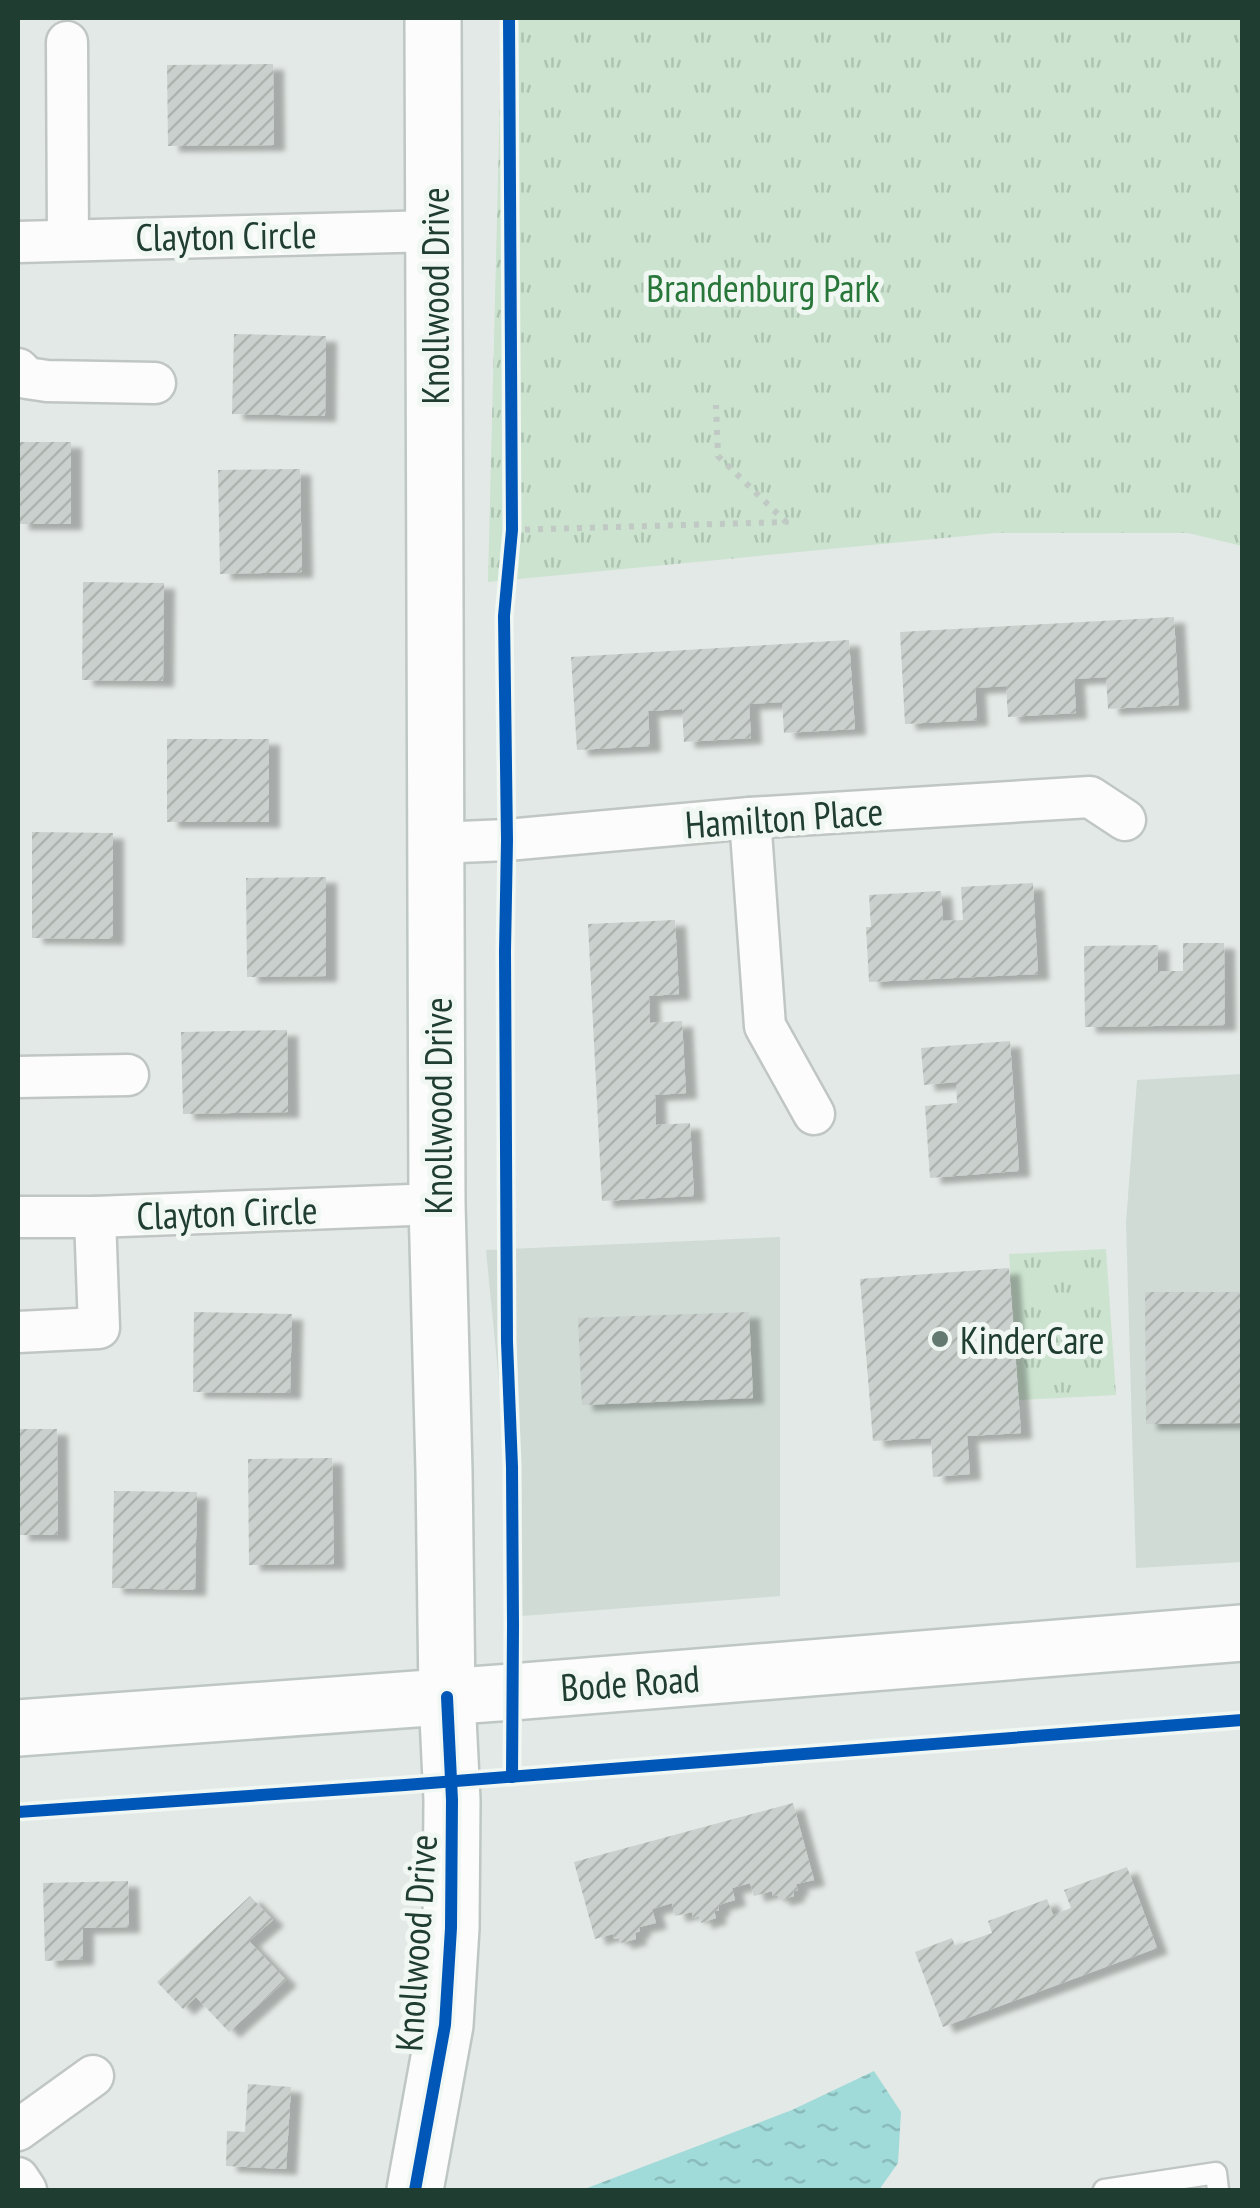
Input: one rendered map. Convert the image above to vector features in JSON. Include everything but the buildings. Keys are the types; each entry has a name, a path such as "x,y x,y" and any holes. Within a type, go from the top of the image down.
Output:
{"street":[{"name":"Knollwood Drive","path":"414,2190 446,2025 452,1928 437,1204 433,18"},
{"path":"67,42 68,239"},
{"name":"Clayton Circle","path":"18,242 434,230"},
{"path":"18,369 27,378 47,382 156,383"},
{"name":"Hamilton Place","path":"436,843 1090,797 1125,820"},
{"path":"750,818 765,1026 814,1114"},
{"path":"18,1076 128,1075"},
{"name":"Clayton Circle","path":"18,1218 437,1204"},
{"path":"18,1332 99,1328 94,1218"},
{"name":"Bode Road","path":"18,1728 1242,1634"},
{"path":"18,2130 93,2076"},
{"path":"18,2178 26,2190"}],"lane":[{"path":"1104,2190 1216,2173 1218,2190"}],"path":[{"path":"512,530 786,522 718,456 716,405"},
{"path":"511,546 512,510"}],"shaded area":[{"path":"1242,1074 1242,1562 1136,1568 1126,1222 1137,1080"},
{"path":"780,1237 780,1596 522,1616 486,1250"}],"green space":[{"name":"Brandenburg Park","path":"502,18 1242,18 1242,546 1188,533 996,533 488,582"},
{"path":"1106,1249 1116,1395 1019,1400 1009,1254"}],"water":[{"path":"874,2071 901,2112 898,2163 879,2190 582,2190 792,2110"}],"cycle path":[{"path":"509,18 512,530 504,616 512,1777"},
{"path":"415,2190 445,2025 452,1800 447,1697"},
{"path":"18,1812 1242,1720"}],"place":[{"name":"KinderCare","path":"940,1339"}]}
